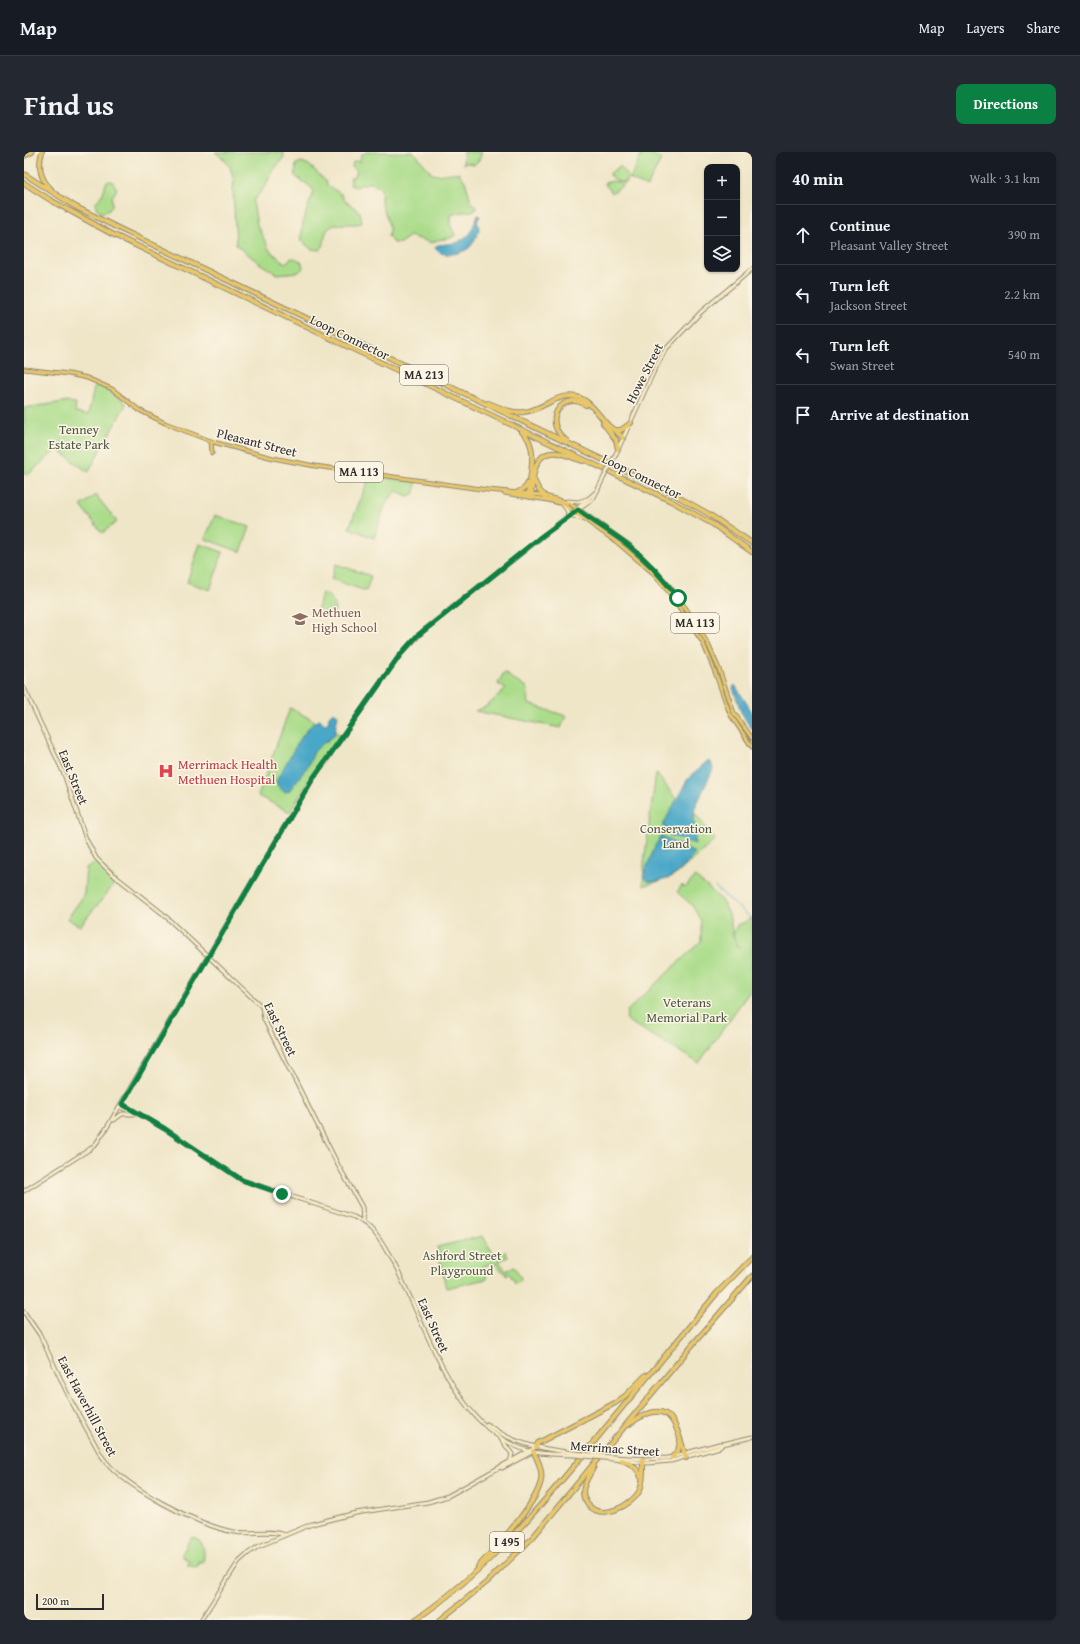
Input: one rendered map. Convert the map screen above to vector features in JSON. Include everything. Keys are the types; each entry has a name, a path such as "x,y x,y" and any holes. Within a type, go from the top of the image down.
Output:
{"highway":[{"path":"24,156 32,152"},
{"path":"42,152 40,169 45,182 52,190 76,207"},
{"name":"Loop Connector","path":"24,174 76,207 120,230 587,452 697,507 752,543"},
{"name":"Loop Connector","path":"24,183 52,201 112,234 596,465 692,513 719,529 752,552"},
{"path":"468,396 512,412 530,411 560,397 578,397 588,404 623,438"},
{"path":"587,452 565,440 558,433 555,427 554,420 556,412 565,403 575,401 585,404 614,436 618,449"},
{"path":"504,421 525,434 530,440 532,449 530,495"},
{"path":"614,430 621,430 631,423"},
{"path":"614,436 619,439 623,438"},
{"path":"518,492 525,488 531,479 538,461 544,456 552,453 562,454 596,465"},
{"path":"531,479 545,496"},
{"name":"I 495","path":"415,1620 471,1577 524,1525 717,1293 752,1257"},
{"name":"I 495","path":"440,1620 465,1601 512,1559 536,1533 728,1302 752,1276"},
{"path":"537,1447 538,1443 615,1403 625,1396 656,1367"},
{"path":"623,1429 644,1414 658,1411 666,1413 673,1420 685,1456"},
{"path":"672,1457 679,1449 680,1441"},
{"path":"471,1577 499,1545 539,1490 542,1475 540,1464 531,1451"},
{"path":"598,1460 583,1490 585,1501 592,1508 605,1512 623,1506 636,1495 642,1480 643,1461"},
{"path":"621,1460 637,1469 642,1480"}],"main road":[{"name":"Howe Street","path":"573,513 586,505 595,496 665,350 701,312 752,269"},
{"name":"Pleasant Street","path":"24,369 69,374 87,378 112,389 145,414 219,444 302,464 500,492 545,496 561,502 573,513"},
{"path":"211,441 212,453 219,444"},
{"name":"Howe Street","path":"573,513 598,490"},
{"name":"Pleasant Street","path":"500,492 518,492 561,502"},
{"path":"561,502 578,502 590,498"},
{"path":"561,502 566,508 585,520"},
{"path":"586,505 588,517"},
{"path":"24,1191 94,1146 106,1129 121,1106 312,780 406,648 436,621 573,513"},
{"name":"MA 113","path":"573,513 588,517 637,552 654,569 683,604 702,633 713,656 734,713 752,738"},
{"name":"MA 113","path":"573,513 607,534 639,560 671,595 703,643 713,665 730,714 752,746"},
{"name":"East Street","path":"24,688 64,774 86,839 96,858 111,873 150,902 262,1007 264,1019 338,1165 362,1207 363,1222 373,1230 379,1238 406,1288 436,1354 452,1384 476,1415 500,1438 531,1451"},
{"path":"121,1106 140,1115 174,1135 242,1180 363,1222"},
{"path":"106,1129 122,1114 130,1113 140,1115"},
{"name":"East Haverhill Street","path":"24,1312 39,1333 69,1397 101,1455 106,1463 118,1474 157,1499 207,1525 239,1533 278,1532 285,1535"},
{"name":"East Street","path":"476,1415 505,1436 537,1447"},
{"name":"Merrimac Street","path":"614,1458 621,1460 671,1462 719,1444 752,1437"},
{"path":"500,1438 512,1454 510,1462"},
{"path":"484,1476 512,1464 537,1447"},
{"name":"Merrimac Street","path":"537,1447 574,1454"},
{"path":"201,1620 242,1558 259,1546 308,1525 337,1517 435,1500 455,1493 531,1451"},
{"name":"Merrimac Street","path":"531,1451 643,1461 685,1456"}],"green space":[{"path":"215,152 283,152 284,157 272,172 266,185 253,201 257,225 270,251 285,263 292,258 300,261 303,268 299,272 277,274 259,263 236,245 233,191 234,180 230,167 224,159"},
{"path":"366,152 414,152 432,174 439,175 459,173 465,181 471,201 477,209 451,215 451,226 455,235 453,237 438,240 432,243 410,236 400,243 393,243 388,236 389,227 381,201 381,189 372,183 356,187 350,185 350,178 354,177 357,172 352,166 353,162 360,162 361,155"},
{"path":"464,152 482,152 479,160 474,165 469,163 463,164"},
{"path":"643,152 647,152 661,159 647,187 630,179"},
{"path":"302,162 309,165 326,181 327,185 341,194 344,200 360,212 362,223 342,224 329,228 326,232 324,243 320,250 311,249 302,241 303,222 314,192 311,187 295,176 296,164"},
{"path":"620,166 629,177 623,182 616,181 609,174"},
{"path":"112,181 117,189 112,197 112,207 106,212 100,212 95,204 103,193 106,183"},
{"path":"613,181 618,183 627,182 612,193 604,183"},
{"name":"Tenney Estate Park","path":"95,384 110,390 126,404 88,472 57,449 29,474 24,474 24,408 63,402 76,403 75,412 88,415"},
{"path":"370,476 416,482 415,493 408,496 396,491 386,503 374,538 349,528"},
{"path":"96,495 117,522 102,533 81,506"},
{"path":"215,515 250,527 241,552 205,539"},
{"path":"200,544 223,552 210,590 187,582"},
{"path":"336,564 371,576 366,591 331,579"},
{"path":"322,593 334,602 335,610 333,618 317,612"},
{"path":"504,672 515,681 527,687 529,704 566,716 561,728 475,711 487,706 506,689 498,684"},
{"path":"290,708 341,735 311,778 290,812 258,796"},
{"name":"Conservation Land","path":"656,773 677,800 696,804 694,812 715,840 677,874 643,886 644,862"},
{"path":"96,862 117,881 80,926 67,919 84,893 86,868"},
{"name":"Veterans Memorial Park","path":"695,877 719,898 727,909 733,935 737,925 748,921 752,917 752,988 699,1063 626,1020 627,1011 701,941 701,921 692,905 677,892 682,885 685,888"},
{"name":"Ashford Street Playground","path":"483,1236 495,1257 505,1251 508,1257 499,1261 506,1271 514,1267 521,1278 520,1281 515,1283 509,1273 507,1275 496,1263 483,1266 487,1279 446,1288 437,1247"},
{"path":"191,1537 199,1540 204,1551 203,1563 199,1562 198,1567 188,1566 189,1560 182,1557 182,1554"}],"water":[{"path":"478,215 480,216 477,221 479,230 468,249 452,254 437,251 435,247 438,245 457,243 470,234"},
{"path":"735,685 752,712 752,730 741,712 733,688"},
{"path":"333,712 338,715 334,736 314,752 308,766 289,791 285,792 278,786 276,781 296,746 314,722 320,720 325,724 328,723 329,716"},
{"path":"707,761 711,762 713,769 694,810 695,844 671,836 663,829 664,823 687,780"},
{"path":"661,836 695,853 681,870 669,878 655,882 647,881 643,876 655,846"}],"waterway":[{"path":"715,887 752,919"}],"place":[{"name":"Methuen High School","path":"300,619"},
{"name":"Merrimack Health Methuen Hospital","path":"166,771"}],"route":[{"path":"282,1194 242,1180 186,1142 122,1104 319,769 392,665 411,642 542,536 578,510 628,544 654,569 678,598"}]}
